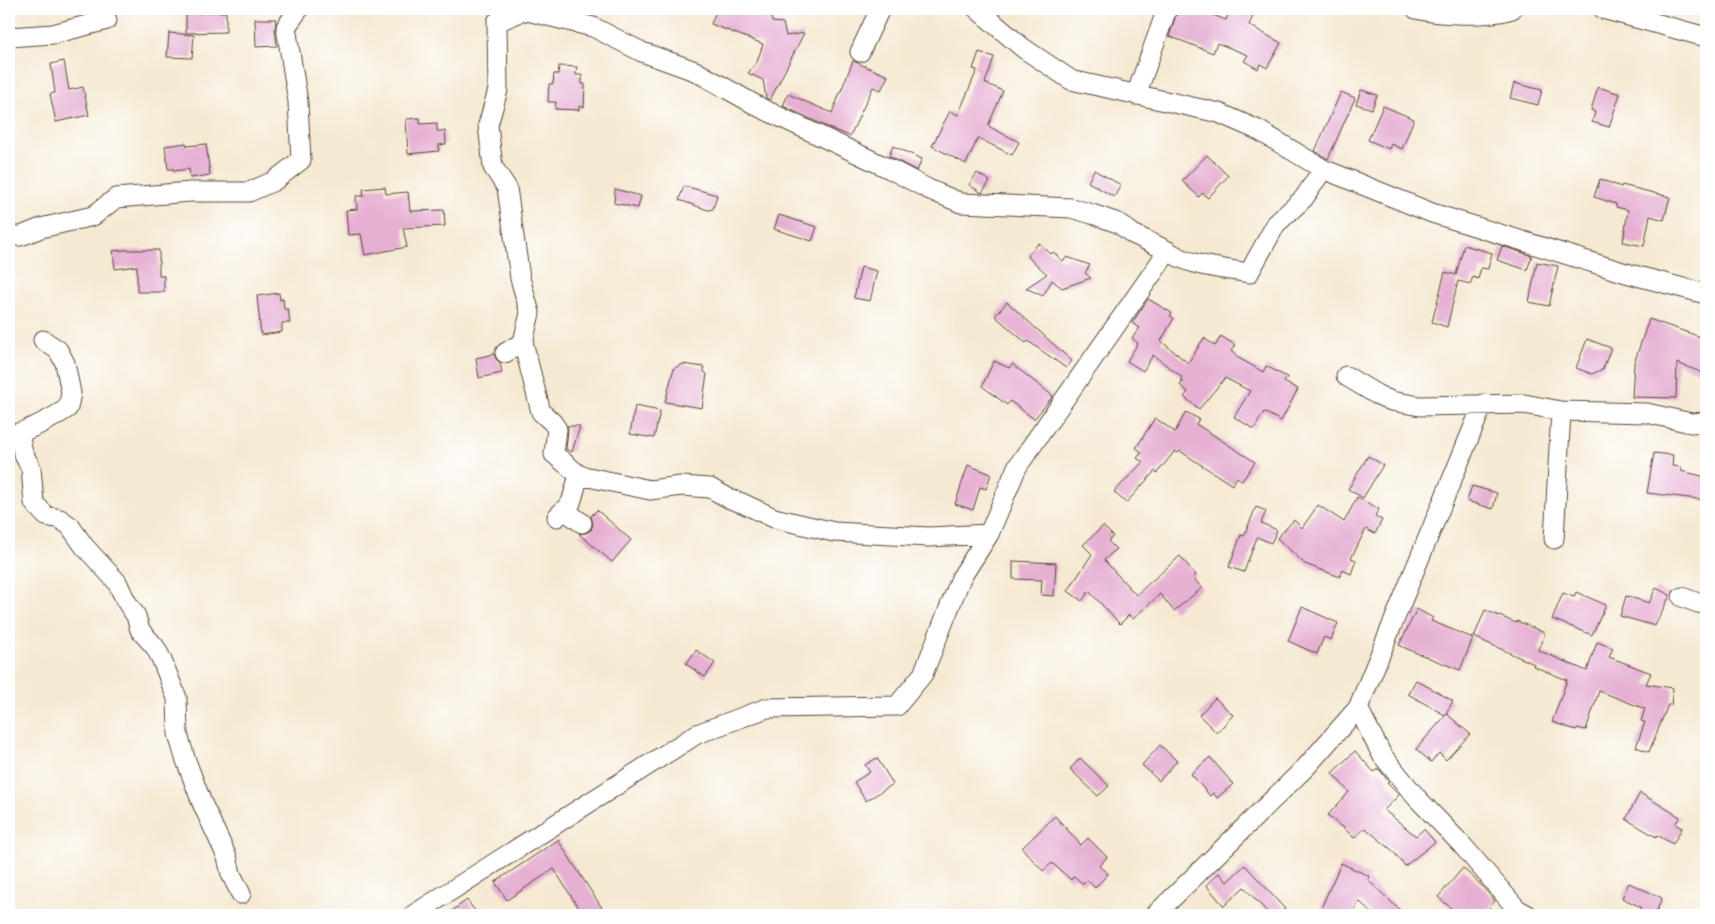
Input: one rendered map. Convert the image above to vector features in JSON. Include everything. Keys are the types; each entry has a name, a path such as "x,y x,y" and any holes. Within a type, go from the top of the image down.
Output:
{"street":[{"path":"9,236 21,236 41,228 93,216 116,198 190,192 250,192 274,181 301,160 298,102 286,27 299,9"},
{"path":"860,52 880,9"},
{"path":"977,9 1024,48 1071,80 1219,113 1258,130 1323,169 1432,214 1626,273 1706,294"},
{"path":"1136,95 1167,9"},
{"path":"1416,9 1452,13 1498,14 1512,9"},
{"path":"1602,9 1706,37"},
{"path":"989,534 929,537 834,532 774,518 710,488 681,486 650,490 579,475 554,454 557,429 541,412 523,342 530,313 520,278 507,188 493,167 488,125 498,90 498,22 522,10 593,27 642,52 695,71 761,108 890,168 928,189 961,203 1071,208 1118,224 1178,258 1195,264 1249,273 1276,224 1304,198 1323,169"},
{"path":"9,37 53,34 107,20"},
{"path":"413,915 697,734 767,708 897,706 923,674 961,578 989,534 1017,467 1168,251"},
{"path":"43,340 58,350 65,363 71,393 68,408 53,418 14,434 31,468 34,503 46,516 60,519 70,526 84,546 118,582 126,601 136,616 140,630 161,658 177,698 178,734 185,758 202,804 241,894"},
{"path":"505,353 523,342"},
{"path":"1346,376 1376,394 1404,404 1420,406 1524,404 1560,411 1647,413 1691,423 1706,422"},
{"path":"1155,915 1306,767 1358,708 1483,404"},
{"path":"1554,539 1560,411"},
{"path":"579,475 571,503 561,513 582,523"},
{"path":"1682,597 1706,604"},
{"path":"1358,708 1382,755 1416,797 1463,846 1517,909 1528,915"}],"building":[{"path":"717,9 750,9 762,14 770,9 772,22 783,23 786,36 804,33 770,100 766,98 763,80 748,73 757,62 763,44 711,24"},
{"path":"1178,9 1197,9 1226,20 1230,9 1256,9 1249,25 1281,43 1267,68 1260,64 1258,69 1244,61 1248,55 1217,43 1213,53 1169,36"},
{"path":"226,12 226,32 186,33 186,13"},
{"path":"255,19 276,19 277,46 256,47"},
{"path":"169,33 194,35 192,58 167,57"},
{"path":"979,52 994,57 985,83 1003,91 988,126 1019,142 1012,155 978,138 966,164 932,146 950,111 958,115 977,70 973,69"},
{"path":"64,61 69,90 83,87 89,115 56,122 50,94 55,93 51,64"},
{"path":"853,61 888,76 881,90 873,87 850,136 783,106 788,94 832,113"},
{"path":"559,66 577,67 576,75 582,75 582,84 585,84 584,107 579,106 579,110 555,109 556,102 548,102 549,84 553,84 554,74 558,74"},
{"path":"1514,83 1542,90 1538,105 1510,98"},
{"path":"1598,87 1620,94 1609,127 1592,122 1595,112 1591,110"},
{"path":"1361,90 1377,95 1372,109 1356,104"},
{"path":"1341,92 1355,98 1328,159 1315,151"},
{"path":"1383,106 1414,119 1402,149 1391,144 1389,149 1368,140"},
{"path":"420,118 420,124 437,123 437,131 445,131 446,144 439,145 439,151 408,154 406,119"},
{"path":"186,143 187,146 206,144 210,175 190,178 189,169 174,171 174,169 168,169 165,146"},
{"path":"893,146 922,159 917,171 889,156"},
{"path":"1207,155 1228,176 1208,198 1202,193 1199,197 1182,181"},
{"path":"1094,170 1121,185 1114,197 1088,182"},
{"path":"977,173 990,181 982,193 969,185"},
{"path":"1600,179 1621,187 1622,185 1670,197 1664,220 1650,216 1644,246 1623,242 1628,210 1594,197"},
{"path":"684,186 717,195 713,209 708,210 679,200"},
{"path":"385,187 386,194 408,192 410,211 444,210 445,226 403,228 407,247 365,255 361,234 348,235 346,210 357,209 356,196 364,196 363,189"},
{"path":"615,189 641,196 638,208 614,203"},
{"path":"779,215 817,227 812,241 774,229"},
{"path":"1039,243 1051,254 1053,252 1063,261 1067,257 1090,265 1085,273 1091,278 1062,288 1052,280 1043,296 1026,288 1047,274 1027,256"},
{"path":"1464,245 1492,253 1488,269 1481,268 1478,279 1473,277 1470,284 1458,281 1447,327 1432,322 1445,272 1456,275"},
{"path":"1502,246 1532,256 1527,270 1497,260"},
{"path":"159,250 159,276 164,276 164,292 137,292 137,266 115,269 113,251"},
{"path":"1537,262 1558,266 1549,306 1529,302"},
{"path":"861,267 877,271 870,301 854,298"},
{"path":"279,293 280,300 283,299 284,309 288,309 290,323 282,323 282,332 261,335 257,296"},
{"path":"1148,299 1172,313 1170,316 1174,318 1161,341 1188,363 1204,338 1215,346 1221,336 1235,345 1231,351 1237,357 1263,372 1266,366 1287,377 1284,382 1298,389 1281,421 1264,412 1254,429 1234,417 1250,391 1225,378 1199,409 1184,397 1188,392 1180,385 1183,382 1180,380 1182,377 1153,355 1143,371 1127,361 1138,343 1132,338 1140,328 1132,323"},
{"path":"1007,302 1072,361 1066,368 1028,341 1026,343 995,316"},
{"path":"1649,319 1706,339 1706,374 1677,363 1676,398 1632,397 1634,363"},
{"path":"1587,339 1611,348 1603,369 1592,374 1576,368"},
{"path":"494,354 500,363 502,373 479,378 476,358"},
{"path":"994,361 1009,368 1012,364 1053,396 1034,419 1010,401 1007,405 982,386"},
{"path":"683,364 704,367 704,372 707,374 702,408 665,402 674,368"},
{"path":"635,406 660,411 654,438 630,434"},
{"path":"1186,412 1199,419 1196,424 1255,462 1242,481 1237,477 1232,485 1180,451 1178,453 1175,451 1157,473 1155,471 1126,503 1114,492 1143,462 1137,458 1142,452 1136,448 1155,418 1175,432"},
{"path":"567,426 580,426 572,452 566,449"},
{"path":"1654,453 1673,455 1672,466 1682,467 1681,471 1706,477 1706,500 1647,493"},
{"path":"1368,456 1383,465 1363,498 1348,489"},
{"path":"968,465 991,474 986,489 980,487 973,510 955,504"},
{"path":"1472,486 1497,493 1493,509 1467,501"},
{"path":"1357,497 1379,509 1375,516 1382,520 1375,534 1366,529 1351,558 1356,560 1351,574 1342,570 1340,577 1305,564 1277,538 1294,520 1302,528 1318,505 1344,522"},
{"path":"1256,507 1266,511 1261,523 1277,530 1271,543 1257,537 1244,572 1229,567 1241,535 1244,536"},
{"path":"597,510 631,540 612,562 579,534 591,530 593,524 591,516"},
{"path":"1103,526 1113,536 1108,541 1116,549 1104,560 1136,595 1180,556 1196,575 1193,578 1202,588 1174,611 1160,594 1133,619 1129,615 1120,624 1089,591 1082,601 1068,591 1092,554 1083,545"},
{"path":"1013,561 1056,563 1054,596 1041,595 1042,580 1013,579"},
{"path":"1656,588 1670,595 1655,626 1620,616 1626,596 1649,603"},
{"path":"1576,592 1606,605 1592,635 1552,619 1563,593 1574,597"},
{"path":"1302,607 1338,623 1331,640 1324,637 1317,654 1288,641"},
{"path":"1417,609 1433,618 1431,621 1473,638 1460,670 1399,645"},
{"path":"1485,610 1545,633 1538,650 1587,671 1597,642 1613,648 1609,657 1651,673 1646,684 1673,688 1671,705 1668,705 1649,752 1636,747 1645,722 1641,721 1645,709 1599,691 1586,730 1577,728 1576,730 1552,722 1567,680 1533,666 1534,664 1474,637"},
{"path":"696,650 715,663 705,677 686,664"},
{"path":"1416,680 1453,701 1445,715 1408,694"},
{"path":"1215,698 1233,715 1217,733 1199,715"},
{"path":"1447,714 1470,734 1446,760 1439,753 1431,762 1416,749"},
{"path":"1160,745 1177,761 1159,781 1142,765"},
{"path":"1355,751 1374,772 1379,769 1389,782 1387,783 1399,795 1384,810 1416,836 1424,829 1435,842 1405,866 1392,850 1365,828 1354,838 1328,815 1349,792 1332,773"},
{"path":"1210,757 1233,784 1217,798 1213,793 1210,796 1191,774"},
{"path":"877,758 893,784 866,801 854,782 870,772 865,765"},
{"path":"1080,758 1109,786 1098,796 1070,769"},
{"path":"1640,793 1680,817 1675,824 1682,828 1673,844 1657,835 1656,837 1626,819"},
{"path":"1055,816 1081,845 1088,838 1107,857 1099,866 1108,874 1095,888 1087,880 1083,884 1074,876 1071,880 1052,863 1043,871 1022,848"},
{"path":"558,840 607,915 583,915 554,869 507,900 495,882"},
{"path":"1341,863 1369,876 1368,880 1405,915 1374,915 1359,901 1352,915 1337,915 1321,908"},
{"path":"1245,865 1285,909 1277,915 1270,915 1244,887 1224,906 1206,885 1219,873 1227,882"},
{"path":"1463,868 1495,901 1483,915 1459,915 1438,897"},
{"path":"1629,883 1662,898 1655,915 1638,915 1641,907 1622,898"},
{"path":"467,900 478,915 446,915"}]}
